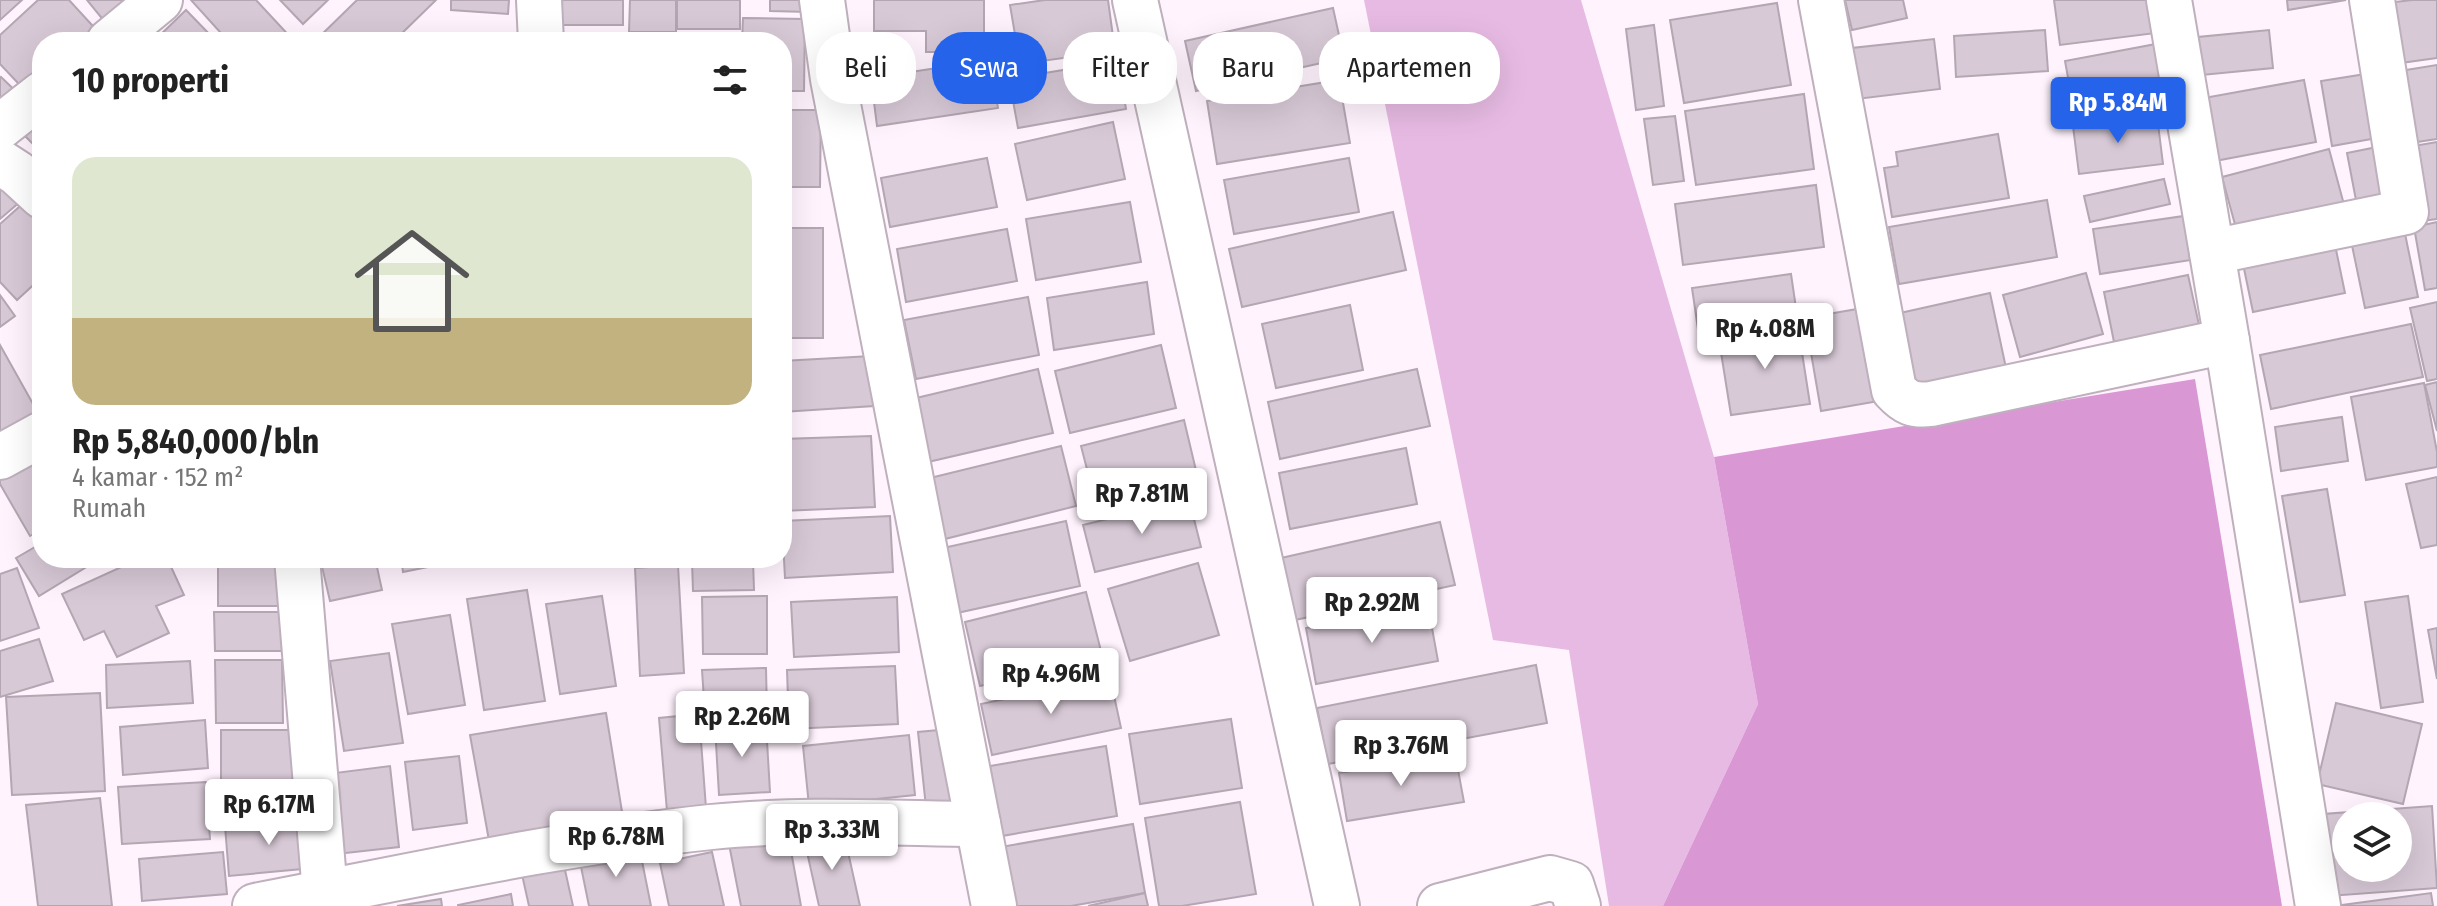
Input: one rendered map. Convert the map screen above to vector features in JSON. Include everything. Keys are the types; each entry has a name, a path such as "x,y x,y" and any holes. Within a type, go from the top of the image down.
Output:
{"street":[{"path":"121,32 160,0"},
{"path":"539,0 541,32"},
{"path":"822,0 833,79 994,906"},
{"path":"1135,0 1337,906"},
{"path":"1821,0 1894,390 1906,403 1917,406 1931,404 2227,341"},
{"path":"2169,0 2318,906"},
{"path":"2212,252 2406,212 2372,0"},
{"path":"0,127 32,102"},
{"path":"0,162 32,187"},
{"path":"0,457 32,439"},
{"path":"298,568 325,893"},
{"path":"255,906 535,852 710,827 764,823 978,824"},
{"path":"1440,906 1550,878 1571,884 1578,906"}],"shaded area":[{"path":"1364,0 1581,0 1714,457 1758,704 1663,906 1609,906 1569,650 1493,640 1385,104 1500,104 1500,32 1370,32"},
{"path":"2195,379 2282,906 1663,906 1758,704 1714,457"}],"building":[{"path":"0,0 22,0 0,20"},
{"path":"38,0 69,0 98,32 32,32 32,98 0,64 0,35"},
{"path":"87,0 142,0 109,27"},
{"path":"191,0 256,0 286,32 220,32"},
{"path":"280,0 328,0 303,24"},
{"path":"357,0 436,0 403,32 324,32"},
{"path":"451,0 509,0 508,14 451,10"},
{"path":"554,0 623,0 623,25 554,25"},
{"path":"630,0 676,0 676,32 629,32"},
{"path":"677,0 740,0 740,29 677,29"},
{"path":"770,0 809,0 809,12 770,11"},
{"path":"874,0 984,0 984,32 932,32 932,52 926,52 926,31 874,31"},
{"path":"1045,0 1108,0 1112,32 1063,32 1063,58 1047,60 1047,32 1015,32 1010,5"},
{"path":"1845,0 1903,0 1907,18 1852,30"},
{"path":"2054,0 2151,0 2156,33 2060,45"},
{"path":"2287,0 2346,0 2288,10"},
{"path":"2437,0 2437,58 2386,65 2378,4"},
{"path":"1777,3 1791,85 1684,103 1670,20"},
{"path":"1333,8 1338,32 1319,32 1319,64 1303,67 1303,32 1225,32"},
{"path":"186,10 207,32 163,32"},
{"path":"743,18 805,19 804,91 792,91 792,32 742,32"},
{"path":"1654,25 1664,106 1636,110 1626,29"},
{"path":"2045,30 2048,71 1956,77 1954,36"},
{"path":"2269,30 2273,68 2202,75 2198,37"},
{"path":"1193,39 1193,77 1185,41"},
{"path":"1934,39 1940,89 1857,99 1852,48"},
{"path":"2156,44 2166,98 2075,116 2065,61"},
{"path":"2437,65 2437,139 2397,145 2387,73"},
{"path":"932,69 932,104 997,104 998,108 877,126 874,104 916,104 916,71"},
{"path":"1063,70 1063,104 1125,104 1126,109 1018,128 1014,104 1047,104 1047,73"},
{"path":"2372,73 2383,137 2332,146 2321,81"},
{"path":"0,78 25,100 0,125"},
{"path":"2304,80 2316,142 2215,161 2204,98"},
{"path":"1319,83 1319,104 1343,104 1350,143 1217,164 1207,104 1303,104 1303,86"},
{"path":"1804,94 1814,169 1696,185 1685,111"},
{"path":"792,110 821,110 820,187 792,187"},
{"path":"1675,116 1684,181 1653,185 1644,119"},
{"path":"2157,116 2163,164 2079,174 2073,126"},
{"path":"32,121 32,143 21,132"},
{"path":"1113,122 1125,179 1027,200 1015,144"},
{"path":"1998,134 2009,198 1892,217 1884,168 1898,166 1896,152"},
{"path":"2437,142 2437,219 2415,222 2402,148"},
{"path":"2382,146 2396,208 2359,216 2347,153"},
{"path":"2329,149 2346,212 2239,239 2222,177"},
{"path":"987,158 997,207 890,227 881,178"},
{"path":"1349,158 1359,212 1234,234 1224,180"},
{"path":"0,166 28,195 0,219"},
{"path":"2164,179 2170,204 2090,222 2084,196"},
{"path":"1816,185 1824,247 1683,265 1675,204"},
{"path":"28,199 32,203 32,286 17,300 0,282 0,224"},
{"path":"2047,200 2057,257 1899,284 1889,227"},
{"path":"1130,202 1141,262 1036,280 1026,219"},
{"path":"1393,212 1406,270 1242,307 1229,249"},
{"path":"2184,216 2191,260 2100,274 2093,229"},
{"path":"2402,219 2418,297 2365,308 2349,231"},
{"path":"2437,222 2437,288 2425,290 2414,227"},
{"path":"792,228 823,228 823,338 792,338"},
{"path":"1007,229 1017,281 906,302 897,249"},
{"path":"2334,240 2345,293 2253,312 2242,259"},
{"path":"2086,273 2103,334 2020,357 2003,295"},
{"path":"1791,274 1797,315 1698,329 1692,288"},
{"path":"2188,275 2199,325 2114,342 2104,292"},
{"path":"1147,282 1154,334 1054,350 1047,298"},
{"path":"1990,293 2006,368 1915,388 1900,313"},
{"path":"0,295 15,316 0,327"},
{"path":"1028,297 1039,355 916,379 904,320"},
{"path":"2437,302 2437,379 2427,381 2410,308"},
{"path":"1350,305 1363,370 1276,388 1262,324"},
{"path":"1863,308 1879,401 1821,411 1805,318"},
{"path":"2411,324 2423,377 2271,409 2260,355"},
{"path":"1798,327 1810,404 1731,415 1719,340"},
{"path":"0,345 32,402 32,428 0,452"},
{"path":"1161,345 1176,408 1070,433 1055,371"},
{"path":"871,356 874,406 792,411 792,360"},
{"path":"1038,369 1053,433 928,462 912,399"},
{"path":"1417,369 1430,426 1280,459 1268,402"},
{"path":"2437,382 2437,431 2425,385"},
{"path":"2424,383 2437,467 2366,480 2351,397"},
{"path":"2342,417 2348,461 2281,471 2275,427"},
{"path":"1184,420 1199,483 1097,508 1081,446"},
{"path":"871,436 875,507 792,511 792,439"},
{"path":"1061,446 1076,506 945,539 930,478"},
{"path":"32,448 30,536 0,484 0,466"},
{"path":"1406,448 1417,504 1290,529 1279,473"},
{"path":"2437,477 2437,545 2421,548 2406,484"},
{"path":"2327,489 2345,595 2300,602 2282,496"},
{"path":"1189,499 1201,547 1095,572 1083,525"},
{"path":"890,516 893,572 785,578 784,568 792,568 792,521"},
{"path":"1066,521 1080,586 957,613 943,548"},
{"path":"1440,522 1455,585 1295,620 1281,558"},
{"path":"32,549 32,568 85,568 39,596 16,558"},
{"path":"1198,563 1219,635 1130,661 1108,589"},
{"path":"17,568 39,628 0,641 0,574"},
{"path":"119,568 172,568 184,595 156,606 169,633 117,657 104,631 84,640 62,594"},
{"path":"218,568 280,568 280,606 218,606"},
{"path":"322,568 377,568 382,590 330,601"},
{"path":"402,568 423,568 403,572"},
{"path":"635,568 678,568 684,673 640,676"},
{"path":"692,568 753,568 754,590 693,591"},
{"path":"527,590 545,701 484,710 467,599"},
{"path":"1086,592 1102,655 980,686 965,622"},
{"path":"602,596 616,686 560,694 546,604"},
{"path":"767,596 767,654 703,654 702,597"},
{"path":"2408,596 2423,702 2381,708 2365,602"},
{"path":"897,597 899,652 794,657 791,602"},
{"path":"1428,606 1438,661 1316,684 1306,628"},
{"path":"214,612 286,612 286,651 215,651"},
{"path":"450,615 465,705 408,714 392,624"},
{"path":"2437,628 2437,679 2428,630"},
{"path":"39,639 53,681 0,697 0,651"},
{"path":"389,653 403,743 344,751 330,661"},
{"path":"215,660 282,660 283,723 216,723"},
{"path":"190,661 193,703 107,708 106,665"},
{"path":"1536,665 1547,723 1328,764 1317,708"},
{"path":"895,666 898,724 789,729 787,670"},
{"path":"766,668 767,713 705,715 702,670"},
{"path":"1110,677 1121,728 992,755 981,704"},
{"path":"100,693 105,791 12,795 6,697"},
{"path":"2336,703 2422,724 2403,802 2317,784"},
{"path":"606,713 624,824 490,846 470,735"},
{"path":"699,714 706,808 667,811 659,718"},
{"path":"1231,719 1242,788 1140,804 1129,734"},
{"path":"205,720 208,768 123,775 120,727"},
{"path":"766,724 770,792 719,795 715,726"},
{"path":"949,729 958,804 926,807 918,732"},
{"path":"221,730 299,730 300,814 221,814"},
{"path":"909,735 915,795 809,806 803,746"},
{"path":"1106,746 1117,816 1002,836 990,766"},
{"path":"1455,754 1464,802 1347,821 1339,773"},
{"path":"459,756 467,823 413,830 405,762"},
{"path":"390,766 399,847 328,855 319,775"},
{"path":"206,782 210,839 122,844 118,787"},
{"path":"100,798 112,906 38,906 26,805"},
{"path":"1240,802 1256,894 1182,906 1159,906 1145,818"},
{"path":"2432,806 2437,888 2329,896 2323,814 2332,813 2332,882 2412,882 2412,807"},
{"path":"308,819 313,868 229,876 225,826"},
{"path":"1133,824 1145,893 1071,906 1012,906 1001,847"},
{"path":"787,829 801,906 741,906 728,839"},
{"path":"844,834 860,906 819,906 805,843"},
{"path":"639,846 651,906 589,906 579,857"},
{"path":"223,852 227,894 142,901 139,859"},
{"path":"712,852 724,906 669,906 660,863"},
{"path":"563,861 573,906 529,906 521,870"},
{"path":"1145,893 1148,906 1088,906"},
{"path":"2431,893 2433,906 2342,905"},
{"path":"511,894 513,906 458,906 458,905"},
{"path":"441,899 442,906 397,906"}]}
